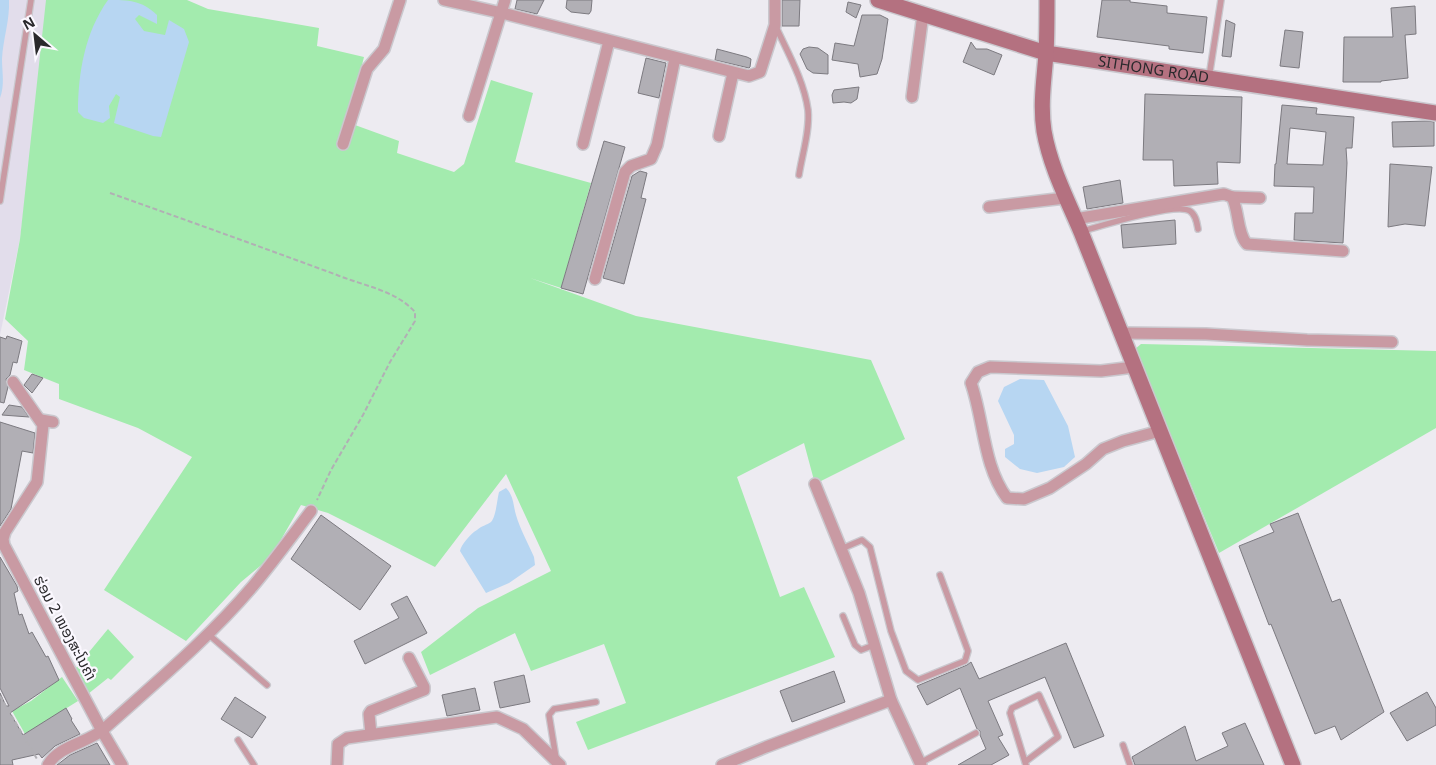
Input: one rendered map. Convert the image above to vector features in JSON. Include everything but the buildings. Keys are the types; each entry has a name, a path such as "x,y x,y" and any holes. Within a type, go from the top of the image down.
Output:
{"street":[{"path":"343,144 367,70 384,49 400,0"},
{"path":"444,0 749,76 760,72 775,26 775,0"},
{"path":"469,116 505,0"},
{"name":"SITHONG ROAD","path":"878,0 1046,53 1436,113"},
{"path":"1047,0 1046,53 1042,101 1044,131 1051,158 1293,765"},
{"path":"912,97 923,14"},
{"path":"583,144 609,42"},
{"path":"595,279 625,172 631,166 651,159 657,145 675,58"},
{"path":"719,136 733,73"},
{"path":"1078,225 1224,194 1232,197 1260,198"},
{"path":"1232,197 1236,205 1242,236 1247,244 1343,252"},
{"path":"989,207 1066,198"},
{"path":"1121,333 1206,334 1307,340 1392,342"},
{"path":"1134,367 1101,371 990,367 978,372 971,383 978,402 989,457 998,486 1006,498 1024,499 1050,488 1086,464 1104,449 1160,431"},
{"path":"13,382 41,420 54,422"},
{"name":"ຮ່ອມ 2 ໜອງສະໂນຄໍາ","path":"41,420 43,425 37,482 5,532 3,538 4,545 102,731 122,765"},
{"path":"815,484 859,594 892,700 920,764"},
{"path":"48,764 51,759 63,751 102,731 208,634 252,587 311,511"},
{"path":"371,734 369,714 371,711 424,690 409,658"},
{"path":"722,765 892,700"},
{"path":"337,765 338,744 347,738 497,717 522,729 558,762"}],"lane":[{"path":"0,201 31,0"},
{"path":"1209,77 1220,0"},
{"path":"775,26 797,72 808,110 807,131 799,175"},
{"path":"1078,225 1171,210 1187,210 1195,217 1198,229"},
{"path":"840,549 862,540 870,547 891,631 906,671 918,680 965,660 968,651 940,574"},
{"path":"844,616 855,645 861,650 874,646"},
{"path":"208,634 267,685"},
{"path":"1039,695 1058,738 1026,763 1010,711 1012,708 1039,695"},
{"path":"558,762 549,715 554,710 596,702"},
{"path":"920,764 976,733"},
{"path":"238,740 254,765"},
{"path":"1123,745 1130,765"}],"path":[{"path":"110,193 346,279 377,288 408,305 415,312 415,321 390,362 363,415 331,470 320,496 311,511"},
{"path":"0,696 38,760 48,764"}],"shaded area":[{"path":"0,0 51,0 20,239 0,335"}],"green space":[{"path":"46,0 187,0 208,9 319,28 317,46 364,57 348,120 355,125 399,141 397,153 454,172 464,164 491,80 533,93 515,162 591,183 561,288 530,278 636,316 871,360 905,439 815,484 804,443 737,477 780,597 804,587 835,657 588,750 576,722 626,703 604,644 531,671 515,633 430,675 421,652 478,608 551,571 506,474 435,567 328,513 301,505 271,557 241,582 186,641 104,590 192,457 138,428 59,399 59,384 24,370 28,341 5,319 20,239"},
{"path":"1141,344 1436,351 1436,428 1219,553 1135,349"},
{"path":"108,629 134,657 111,680 108,678 88,694 75,669"},
{"path":"62,677 78,701 25,734 12,711 31,701"}],"water":[{"path":"0,0 9,0 9,7 2,59 3,83 0,98"},
{"path":"108,0 134,2 146,6 157,15 157,24 139,15 135,19 144,31 165,35 169,20 184,29 189,42 161,137 114,123 120,97 116,94 109,106 110,118 103,123 84,118 78,112 79,83 84,53 100,12"},
{"path":"1020,379 1044,380 1068,426 1075,457 1064,467 1037,473 1020,469 1005,457 1005,449 1014,444 1014,435 998,401 1004,387"},
{"path":"506,488 512,497 518,520 534,557 535,565 509,583 486,593 460,551 472,534 493,520 499,492"}]}
